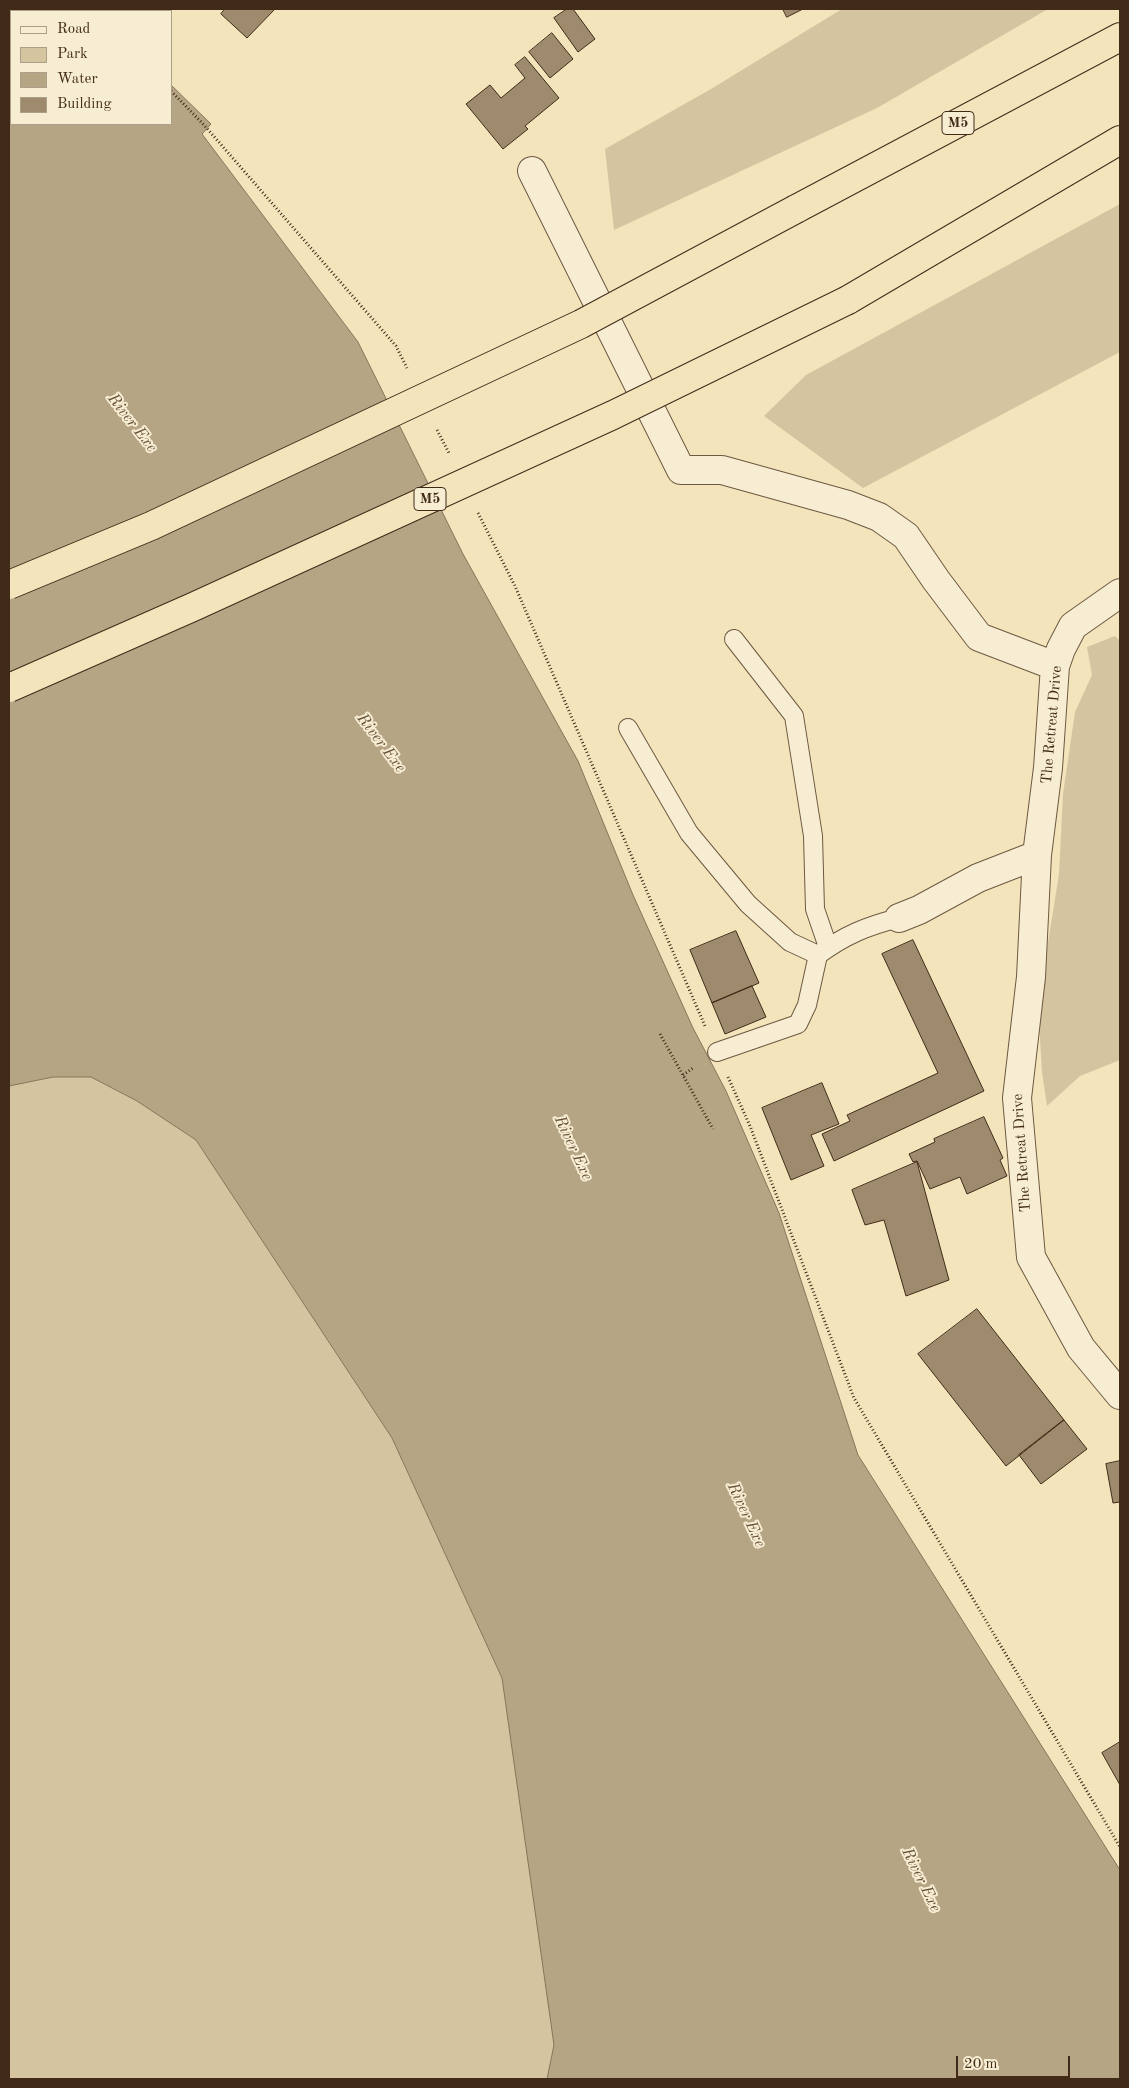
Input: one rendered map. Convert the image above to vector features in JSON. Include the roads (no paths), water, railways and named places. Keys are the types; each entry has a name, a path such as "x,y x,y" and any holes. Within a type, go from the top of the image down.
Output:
{"highway":[{"name":"M5","path":"9,585 151,526 572,328 1120,37"},
{"name":"M5","path":"9,688 202,603 604,419 848,300 1120,140"}],"street":[{"path":"532,171 681,470 722,470 848,505 879,517 906,536 936,580 980,638 1055,666"},
{"name":"The Retreat Drive","path":"1120,594 1073,626 1061,649 1055,666 1048,768 1037,855 1031,977 1016,1098 1031,1257 1081,1348 1120,1395"},
{"path":"899,918 978,878 1037,855"}],"lane":[{"path":"717,1052 798,1024 807,1005 823,951 816,909 813,836 794,716 734,639"},
{"path":"628,728 689,832 748,904 790,942 823,951"},
{"path":"823,951 837,941 866,927 899,918"}],"water":[{"name":"River Exe","path":"9,9 95,9 96,10 10,10 10,125 172,125 172,86 211,124 202,134 358,342 463,554 578,761 633,895 693,1028 726,1091 779,1213 858,1455 1120,1870 1120,2079 547,2079 554,2045 502,1678 392,1438 196,1140 137,1101 91,1077 53,1077 9,1086"}]}
